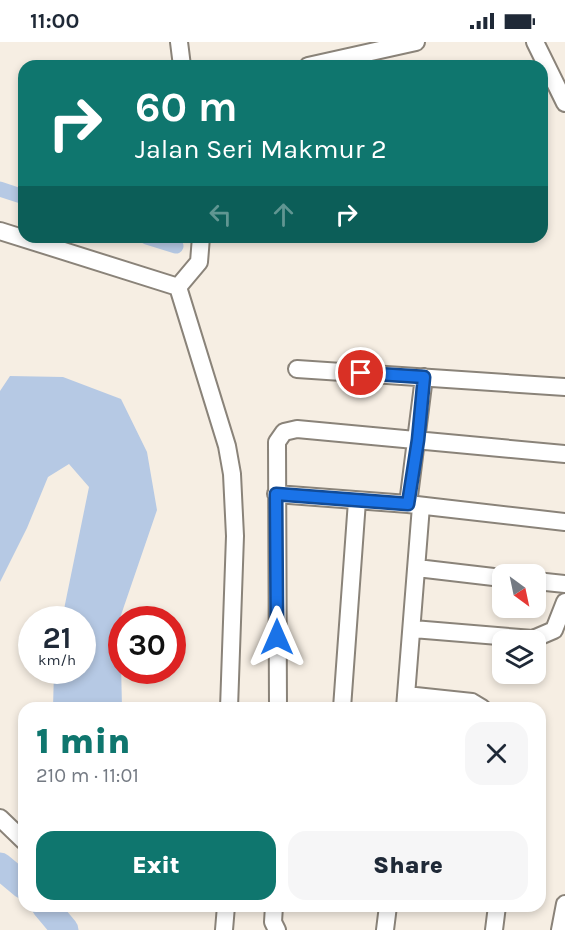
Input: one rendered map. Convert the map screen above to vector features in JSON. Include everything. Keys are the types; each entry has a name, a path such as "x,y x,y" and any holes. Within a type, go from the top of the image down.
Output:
{"street":[{"path":"178,42 181,60"},
{"path":"335,60 416,42"},
{"path":"536,42 545,60"},
{"path":"548,67 565,103"},
{"path":"0,231 18,237"},
{"path":"38,243 178,287"},
{"path":"178,287 199,262 201,243"},
{"path":"178,287 195,351 227,446 232,474 235,536 229,702"},
{"path":"297,369 565,387"},
{"path":"406,702 417,568 414,505 424,377"},
{"path":"278,702 277,442 284,432 297,429 565,454"},
{"path":"276,494 414,505 565,522"},
{"path":"342,702 357,501"},
{"path":"417,568 492,577"},
{"path":"546,582 565,584"},
{"path":"413,629 533,639 554,630 565,602"},
{"path":"0,818 18,835"},
{"path":"560,930 565,904"},
{"path":"224,930 226,912"},
{"path":"274,912 273,922 277,930"},
{"path":"385,930 387,912"},
{"path":"494,930 496,912"}],"water":[{"path":"10,376 63,377 121,399 147,452 157,510 124,606 108,606 108,684 121,684 122,702 53,702 54,684 96,684 96,606 65,606 89,487 69,464 48,477 27,528 0,582 0,391"}],"waterway":[{"path":"0,189 18,195"},
{"path":"166,243 176,246"},
{"path":"0,866 18,881"},
{"path":"50,912 65,930"}],"route":[{"path":"277,637 276,494 408,504 418,440 424,377 361,373"}]}
